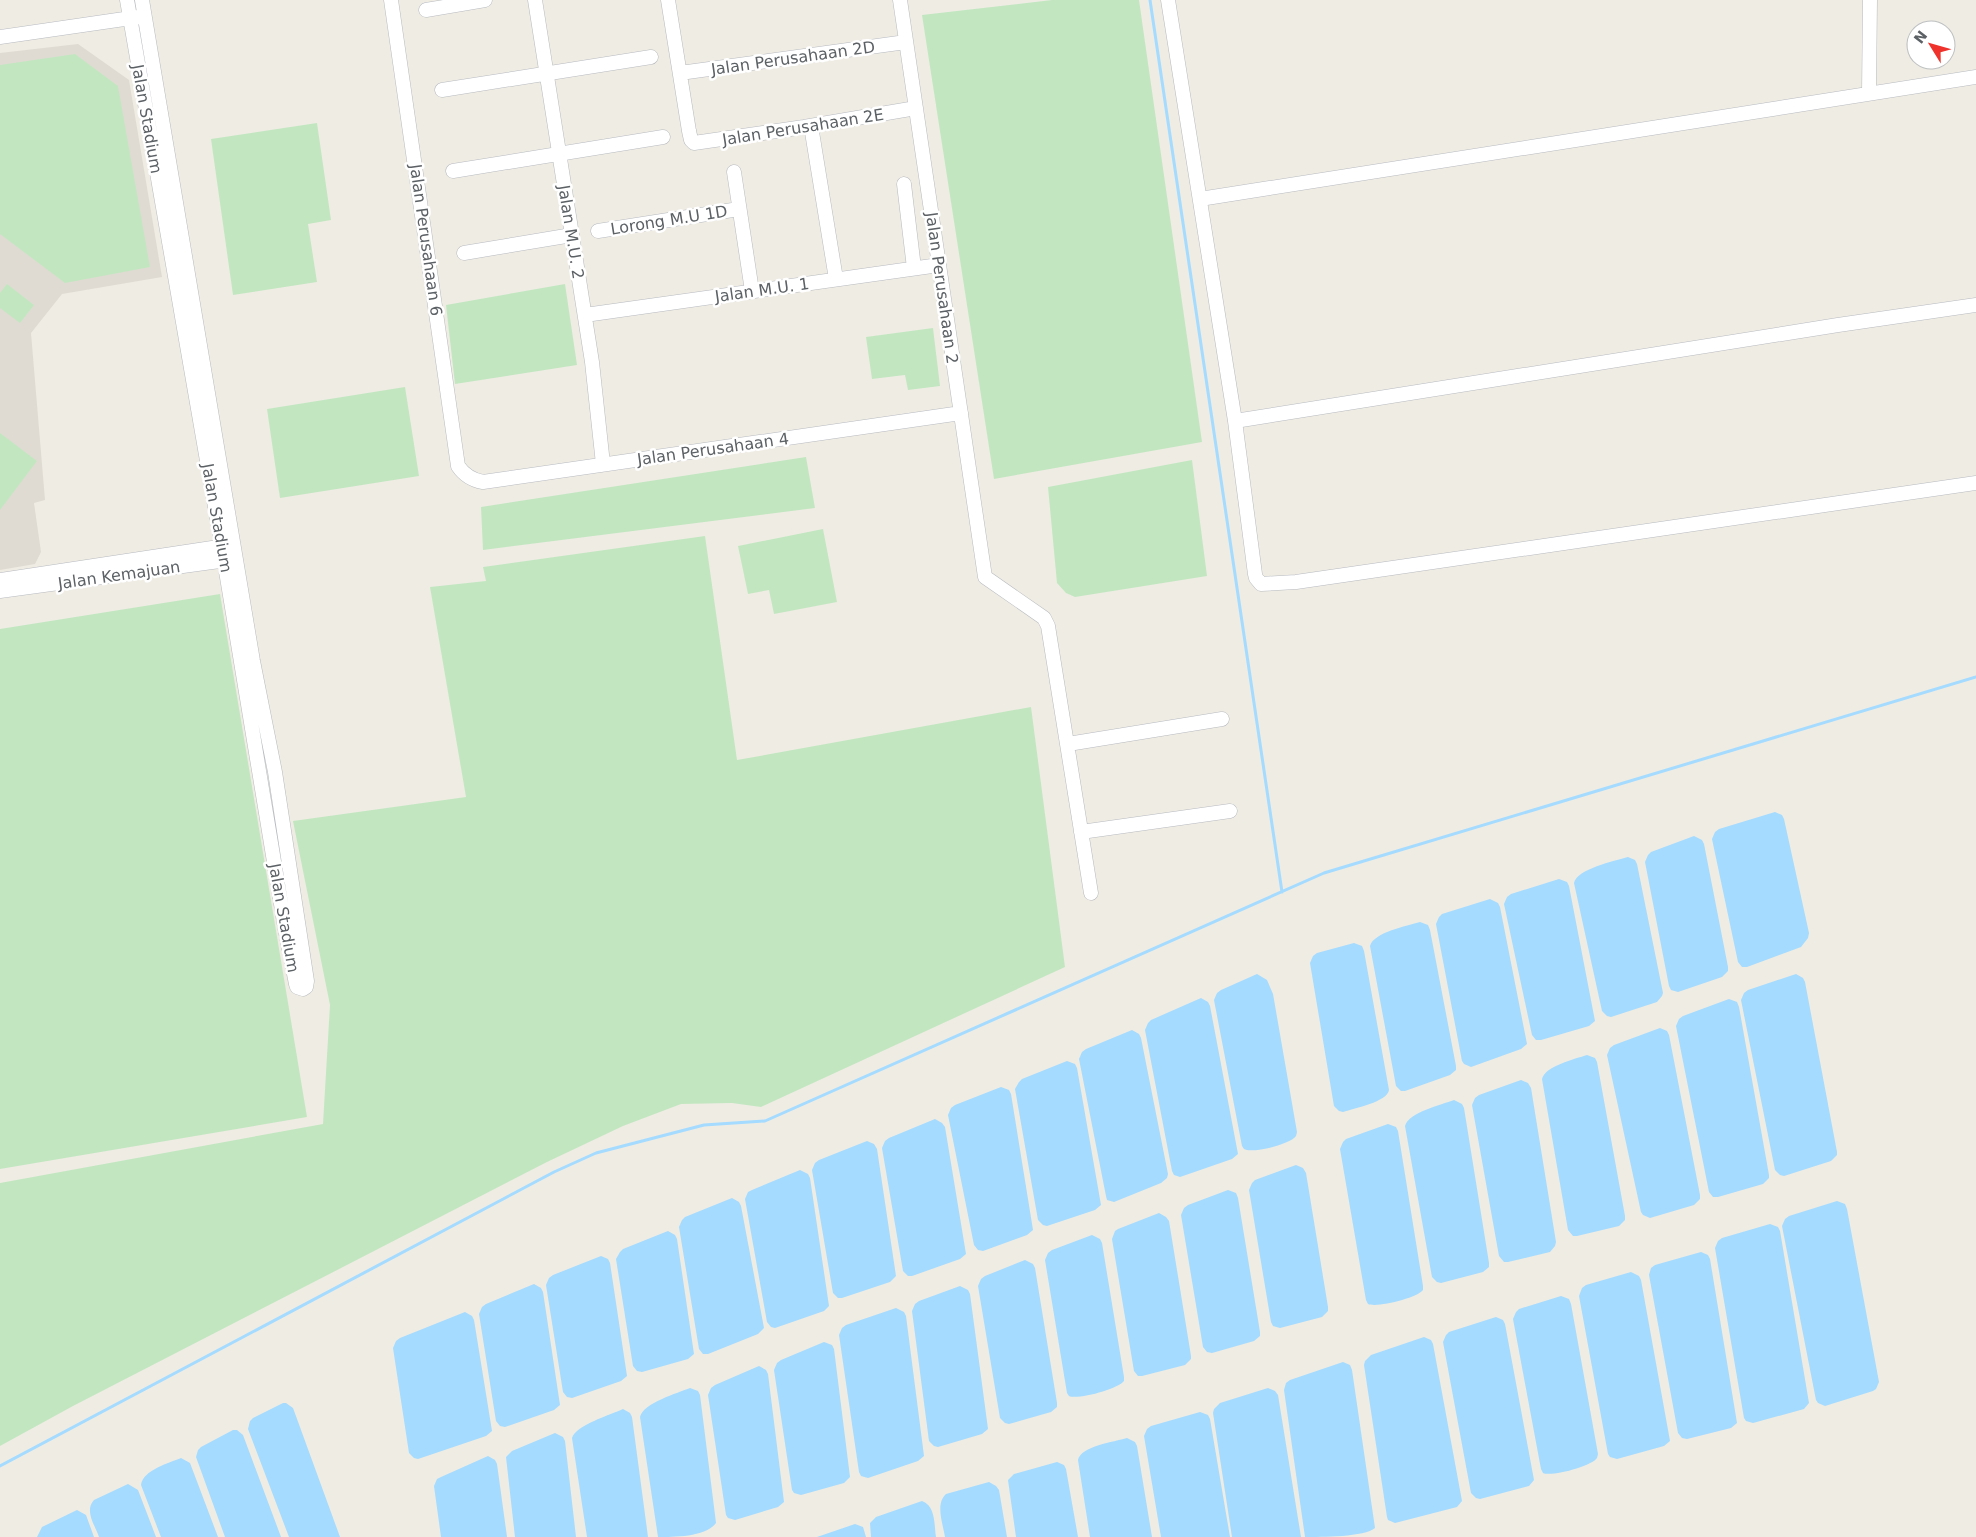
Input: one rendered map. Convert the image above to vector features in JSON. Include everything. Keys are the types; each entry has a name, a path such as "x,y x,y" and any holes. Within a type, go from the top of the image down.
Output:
{"street":[{"name":"Jalan Stadium","path":"127,0 230,553 254,661 276,782 306,981 306,987 303,989 297,987 296,984 285,928 230,553 142,0"},
{"name":"Jalan Perusahaan 6","path":"391,0 458,466 467,476"},
{"path":"426,10 482,0"},
{"name":"Jalan M.U. 2","path":"535,0 592,362 603,464"},
{"path":"668,0 680,73"},
{"name":"Jalan Perusahaan 2","path":"900,0 985,577 1044,618 1048,626 1068,744"},
{"path":"1168,0 1235,421 1255,574 1258,582 1266,585 1296,582 1976,483"},
{"path":"1869,93 1870,0"},
{"path":"0,37 144,16"},
{"name":"Jalan Perusahaan 2D","path":"680,73 906,42"},
{"path":"442,90 651,57"},
{"name":"Jalan Perusahaan 2E","path":"680,73 691,140 694,143 916,108"},
{"path":"1200,199 1976,77"},
{"path":"811,126 836,279"},
{"path":"453,171 663,137"},
{"path":"734,172 752,292"},
{"path":"904,184 914,268"},
{"name":"Lorong M.U 1D","path":"598,231 740,208"},
{"path":"464,253 572,235"},
{"name":"Jalan M.U. 1","path":"584,316 939,265"},
{"path":"1235,421 1828,326 1976,305"},
{"name":"Jalan Perusahaan 4","path":"467,476 475,481 483,482 961,413"},
{"name":"Jalan Kemajuan","path":"0,580 230,553"},
{"name":"Jalan Kemajuan","path":"0,592 230,553"},
{"path":"1091,894 1068,744 1222,719"},
{"path":"1081,832 1230,811"}],"shaded area":[{"path":"78,44 129,80 162,277 62,294 31,333 45,500 34,503 41,552 35,564 0,570 0,53"}],"green space":[{"path":"1052,0 1139,0 1202,442 994,479 922,15"},
{"path":"75,54 118,86 150,267 65,283 0,234 0,65"},
{"path":"317,123 331,220 308,224 317,282 233,295 211,139"},
{"path":"7,284 34,305 20,323 0,308 0,293"},
{"path":"565,284 577,365 455,384 446,305"},
{"path":"933,328 940,386 908,390 905,375 872,379 866,337"},
{"path":"405,387 419,476 280,498 267,409"},
{"path":"0,433 37,461 0,510"},
{"path":"806,457 815,508 483,550 481,507"},
{"path":"1192,460 1207,576 1075,597 1066,593 1057,583 1048,487"},
{"path":"823,529 837,602 774,614 769,590 748,594 738,546"},
{"path":"705,536 737,760 1031,707 1065,967 761,1107 732,1103 681,1104 623,1126 547,1162 73,1406 0,1446 0,1183 323,1124 330,1005 293,821 466,797 430,587 486,581 483,567"},
{"path":"220,594 307,1117 0,1169 0,629"}],"water":[{"path":"1775,812 1782,815 1784,819 1809,933 1808,938 1801,947 1747,967 1742,967 1738,962 1712,839 1715,832 1719,829"},
{"path":"1694,836 1702,840 1704,844 1728,971 1722,977 1678,992 1671,990 1669,986 1645,862 1651,852"},
{"path":"1628,857 1635,860 1637,864 1663,993 1657,1002 1611,1017 1602,1011 1574,883 1577,878 1589,870"},
{"path":"1559,879 1567,882 1569,886 1595,1021 1589,1026 1536,1040 1532,1035 1504,904 1507,897 1511,894"},
{"path":"1490,899 1498,903 1500,907 1527,1044 1521,1049 1471,1067 1462,1061 1436,924 1442,914"},
{"path":"1420,922 1428,925 1430,930 1456,1070 1450,1075 1401,1091 1396,1086 1370,946 1373,941 1384,933"},
{"path":"1354,943 1362,946 1364,951 1389,1090 1383,1098 1377,1101 1343,1112 1334,1106 1310,963 1313,956 1317,953"},
{"path":"1257,974 1267,980 1273,994 1297,1132 1293,1139 1279,1145 1248,1150 1242,1146 1214,1000 1217,993 1221,990"},
{"path":"1796,974 1803,978 1805,982 1837,1155 1831,1161 1784,1176 1775,1170 1741,1000 1744,993 1748,990"},
{"path":"1201,998 1208,1002 1210,1006 1238,1154 1232,1159 1180,1177 1174,1175 1172,1171 1145,1030 1151,1020"},
{"path":"1729,999 1737,1002 1739,1007 1769,1178 1763,1184 1713,1197 1709,1192 1676,1026 1679,1019 1683,1016"},
{"path":"1660,1028 1667,1031 1669,1035 1700,1199 1694,1205 1650,1218 1641,1212 1607,1055 1610,1048 1614,1045"},
{"path":"1132,1030 1139,1034 1141,1038 1168,1174 1167,1178 1161,1183 1114,1202 1107,1200 1106,1196 1079,1059 1082,1052 1086,1049"},
{"path":"1587,1055 1595,1058 1597,1062 1625,1220 1619,1226 1573,1236 1568,1230 1542,1079 1544,1074 1554,1067"},
{"path":"1067,1061 1075,1064 1077,1068 1101,1205 1095,1210 1047,1226 1038,1220 1015,1089 1022,1079"},
{"path":"1521,1080 1528,1083 1531,1088 1556,1242 1550,1252 1504,1262 1499,1256 1472,1105 1475,1098 1479,1095"},
{"path":"1001,1087 1009,1090 1011,1094 1033,1230 1027,1235 983,1251 978,1250 974,1245 948,1115 951,1108 955,1105"},
{"path":"1454,1100 1462,1104 1464,1108 1489,1267 1483,1272 1441,1283 1432,1277 1405,1126 1408,1121 1419,1113"},
{"path":"935,1119 945,1127 966,1254 960,1259 908,1276 903,1271 882,1148 885,1141 889,1138"},
{"path":"1388,1124 1396,1127 1398,1131 1423,1290 1405,1299 1373,1305 1368,1304 1366,1300 1340,1149 1346,1139"},
{"path":"867,1141 874,1144 877,1149 896,1276 890,1282 838,1298 833,1293 812,1170 815,1163 819,1160"},
{"path":"1296,1165 1303,1168 1306,1173 1328,1311 1322,1317 1280,1328 1273,1326 1271,1322 1249,1190 1255,1180"},
{"path":"800,1170 808,1174 810,1178 829,1306 824,1311 775,1328 771,1327 767,1322 745,1199 748,1192"},
{"path":"1228,1190 1236,1193 1238,1198 1260,1336 1254,1341 1212,1353 1207,1352 1203,1347 1181,1215 1184,1208 1188,1205"},
{"path":"732,1198 739,1202 741,1206 764,1328 758,1334 708,1354 703,1354 699,1349 679,1227 685,1217"},
{"path":"1837,1201 1845,1204 1847,1209 1879,1382 1873,1391 1825,1406 1816,1400 1782,1226 1785,1219 1789,1216"},
{"path":"1159,1213 1169,1221 1191,1359 1185,1365 1138,1376 1134,1371 1112,1239 1115,1231 1118,1229"},
{"path":"1770,1224 1778,1227 1780,1231 1809,1403 1804,1409 1753,1423 1746,1421 1744,1418 1715,1248 1718,1241 1722,1238"},
{"path":"668,1231 675,1235 677,1239 694,1354 688,1359 642,1372 637,1371 633,1366 616,1259 623,1249"},
{"path":"1092,1235 1100,1239 1102,1243 1124,1381 1106,1390 1074,1397 1069,1396 1067,1393 1045,1260 1048,1253 1052,1250"},
{"path":"1701,1252 1708,1255 1710,1259 1737,1423 1731,1428 1687,1439 1682,1438 1678,1433 1649,1275 1651,1268 1655,1265"},
{"path":"601,1256 608,1259 610,1263 627,1376 621,1381 572,1398 567,1397 563,1392 546,1285 549,1278 553,1275"},
{"path":"1025,1260 1033,1264 1035,1268 1057,1407 1051,1412 1009,1424 1000,1418 978,1286 981,1279 985,1276"},
{"path":"1631,1272 1639,1276 1641,1280 1670,1441 1664,1446 1617,1459 1610,1457 1608,1454 1579,1296 1582,1288 1586,1285"},
{"path":"534,1284 541,1288 543,1292 560,1405 554,1410 505,1427 500,1426 496,1421 479,1314 482,1307 486,1304"},
{"path":"960,1286 968,1290 970,1294 988,1429 982,1434 938,1447 929,1441 912,1311 915,1304 919,1301"},
{"path":"1561,1296 1569,1299 1571,1304 1598,1454 1594,1461 1588,1464 1563,1472 1548,1474 1543,1473 1541,1469 1513,1319 1519,1309"},
{"path":"896,1308 904,1312 906,1316 924,1456 918,1461 868,1478 861,1476 859,1472 839,1335 842,1328 846,1325"},
{"path":"465,1312 472,1316 474,1320 492,1431 486,1436 418,1459 414,1458 409,1453 393,1348 396,1341 400,1338"},
{"path":"1496,1317 1503,1320 1505,1324 1534,1480 1529,1486 1480,1499 1471,1493 1443,1342 1449,1332"},
{"path":"1424,1337 1431,1340 1433,1344 1462,1501 1457,1507 1395,1523 1388,1520 1387,1517 1364,1365 1371,1355"},
{"path":"824,1342 832,1345 834,1349 850,1477 844,1483 801,1495 794,1493 792,1490 774,1370 777,1363 781,1360"},
{"path":"1343,1362 1350,1365 1352,1370 1375,1528 1353,1535 1305,1537 1284,1390 1286,1383 1290,1380"},
{"path":"759,1366 766,1370 768,1374 784,1502 778,1507 735,1520 728,1518 726,1515 708,1395 711,1388 715,1385"},
{"path":"690,1388 698,1391 700,1395 716,1523 711,1528 697,1534 658,1537 640,1417 647,1407"},
{"path":"1268,1388 1275,1391 1278,1395 1301,1537 1232,1537 1213,1413 1220,1403"},
{"path":"283,1403 293,1408 340,1537 289,1537 248,1429 253,1418"},
{"path":"623,1409 630,1413 632,1417 648,1537 587,1537 572,1438 575,1433 586,1425"},
{"path":"1200,1412 1208,1415 1210,1419 1230,1537 1161,1537 1144,1436 1147,1429 1151,1426"},
{"path":"233,1430 237,1430 243,1435 281,1537 225,1537 196,1457 201,1447"},
{"path":"555,1433 563,1437 565,1441 576,1537 515,1537 506,1457 512,1451"},
{"path":"1127,1438 1135,1442 1137,1446 1152,1537 1090,1537 1078,1460 1080,1455 1091,1448"},
{"path":"488,1456 495,1460 497,1464 507,1537 441,1537 434,1486 437,1479"},
{"path":"181,1458 190,1463 218,1537 161,1537 141,1485 146,1475 151,1471"},
{"path":"1057,1462 1064,1465 1066,1469 1078,1537 1016,1537 1008,1480 1014,1474"},
{"path":"989,1482 999,1490 1007,1537 945,1537 940,1509 946,1494"},
{"path":"128,1484 138,1490 156,1537 99,1537 91,1518 91,1504 94,1500"},
{"path":"922,1501 927,1503 932,1511 936,1537 871,1537 870,1523 876,1517"},
{"path":"77,1510 86,1515 94,1537 37,1537 42,1527"},
{"path":"855,1524 863,1527 866,1537 817,1537"}],"waterway":[{"path":"1150,0 1282,892"},
{"path":"0,1466 554,1172 596,1153 704,1125 765,1121 1324,873 1976,677"}]}
